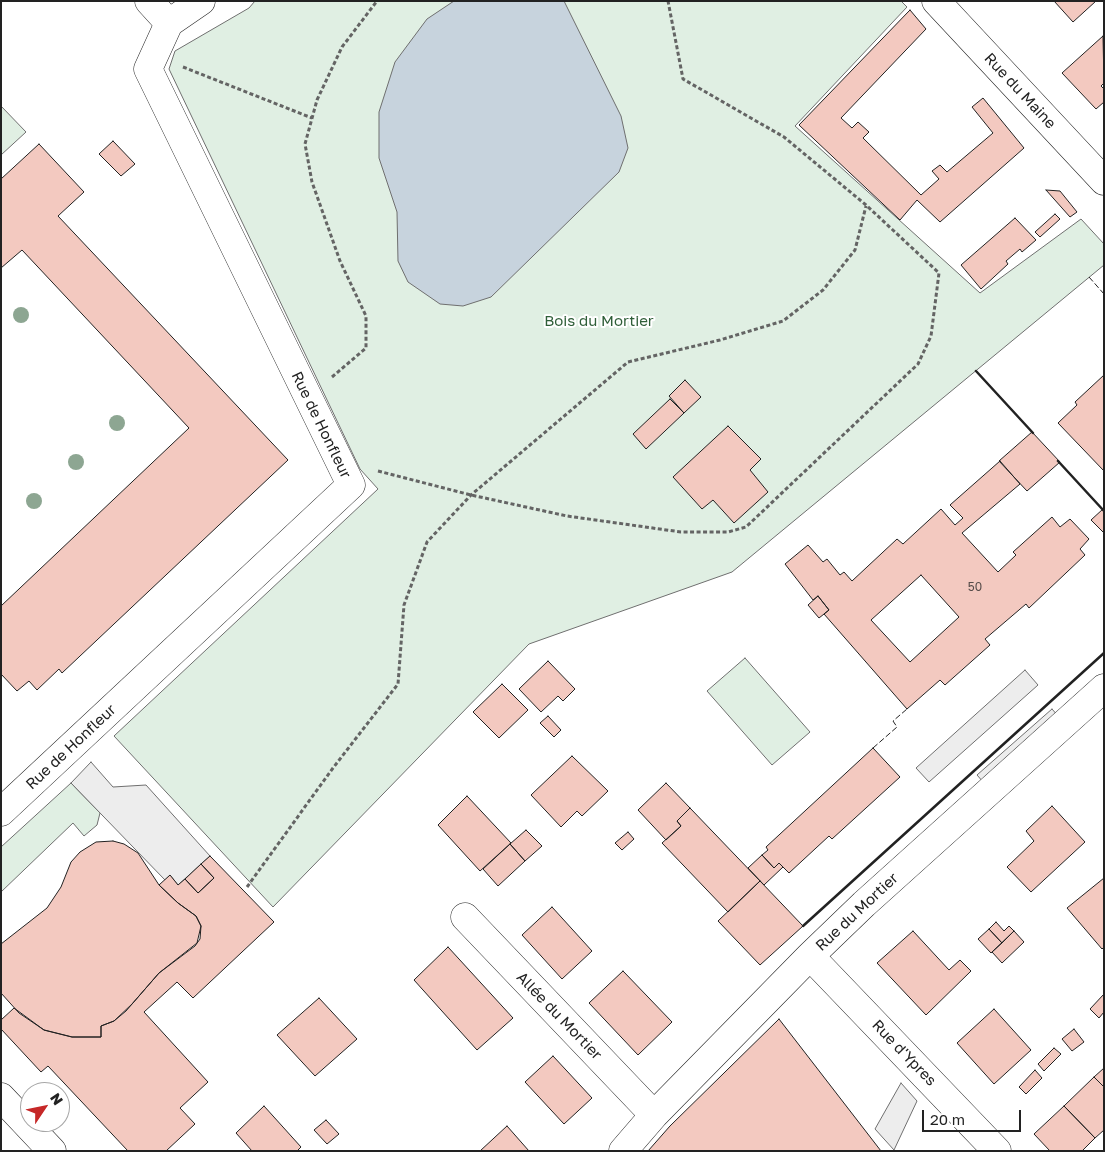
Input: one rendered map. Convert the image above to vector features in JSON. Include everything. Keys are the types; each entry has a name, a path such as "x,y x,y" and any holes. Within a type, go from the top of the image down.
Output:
{"street":[{"path":"148,1 170,23 202,1"},
{"name":"Rue du Maine","path":"936,1 1104,181"},
{"name":"Rue de Honfleur","path":"1,812 351,485 148,69 170,23"},
{"name":"Rue du Mortier","path":"623,1151 654,1115 810,956 871,898 1104,688"},
{"name":"Allée du Mortier","path":"464,917 654,1115"},
{"name":"Rue d'Ypres","path":"810,956 997,1151"},
{"path":"1,1097 52,1151"}],"path":[{"path":"305,392 334,375 366,348 366,316 340,261 312,182 305,144 317,100 342,47 377,1"},
{"path":"338,460 471,496 567,516 681,532 728,532 746,527 918,364 931,336 939,273 866,205 784,136 683,79 668,1"},
{"path":"154,57 217,79 312,118"},
{"path":"247,887 333,768 398,684 404,605 426,542 471,496 628,362 720,340 783,321 824,290 855,250 866,205"}],"green space":[{"name":"Bois du Mortier","path":"255,1 901,1 907,7 795,126 980,293 1081,219 1104,244 1104,265 732,572 529,644 273,907 114,736 378,489 360,469 169,69 175,51 249,8"},
{"path":"1,106 26,132 1,155"},
{"path":"745,658 810,732 772,765 707,691"},
{"path":"71,783 100,813 97,825 84,836 73,823 1,892 1,847"}],"shaded area":[{"path":"454,1 564,1 621,116 628,148 619,172 491,297 463,306 440,304 408,282 398,261 397,212 379,158 379,112 395,62 427,19"},
{"path":"1025,670 1038,685 929,782 916,768"},
{"path":"1052,709 1059,717 984,783 977,775"},
{"path":"91,762 113,787 146,785 210,856 178,885 170,875 165,880 71,783"},
{"path":"901,1083 917,1101 894,1150 875,1129"}],"building":[{"path":"1054,1 1096,1 1073,22"},
{"path":"910,10 926,29 841,118 852,128 858,122 869,132 863,138 921,195 939,179 932,171 940,165 947,172 993,133 972,107 983,98 1024,148 940,222 917,200 900,220 799,125"},
{"path":"1103,36 1104,83 1101,86 1104,89 1104,102 1096,109 1062,73"},
{"path":"113,141 135,164 121,176 99,154"},
{"path":"39,144 84,192 58,216 288,460 62,673 59,669 37,690 29,681 17,691 1,674 1,606 189,428 22,250 1,268 1,179"},
{"path":"1046,190 1060,191 1077,212 1070,217"},
{"path":"1055,214 1060,219 1040,237 1035,232"},
{"path":"1015,218 1036,240 1022,252 1020,249 1006,261 1008,264 981,289 961,265"},
{"path":"1104,375 1104,471 1058,423 1077,405 1075,402"},
{"path":"685,380 701,397 684,413 669,396"},
{"path":"670,399 684,413 646,449 633,434"},
{"path":"728,426 761,459 750,470 768,492 734,523 713,500 702,509 673,477"},
{"path":"1032,432 1060,462 1027,491 999,461"},
{"path":"1000,461 1020,484 962,533 998,572 1016,555 1013,552 1052,517 1060,527 1070,519 1089,539 1080,549 1085,555 1029,608 1026,604 985,639 990,645 945,685 940,680 907,709 824,614 829,610 818,596 813,600 785,564 808,545 823,562 827,559 840,575 844,572 852,581 897,539 903,544 941,509 955,525 963,518 950,505","holes":["921,575 959,617 910,662 871,620"]},
{"path":"1103,509 1104,511 1104,533 1091,520"},
{"path":"818,596 829,610 819,618 808,605"},
{"path":"548,661 575,689 563,701 558,696 541,712 519,689"},
{"path":"502,684 528,710 499,738 473,712"},
{"path":"548,716 561,730 554,737 540,723"},
{"path":"873,748 900,777 832,839 829,836 789,873 779,863 774,868 762,855 768,850 766,847"},
{"path":"572,756 608,791 582,816 577,811 561,827 531,795"},
{"path":"666,783 690,808 677,821 681,826 666,840 638,810"},
{"path":"467,796 511,843 480,871 438,825"},
{"path":"1052,806 1085,842 1031,892 1007,867 1034,841 1026,831"},
{"path":"690,808 760,881 728,912 662,843 681,826 677,821"},
{"path":"526,830 542,846 525,861 510,844"},
{"path":"628,832 634,839 622,850 615,843"},
{"path":"113,841 124,844 138,853 159,885 178,903 196,916 201,926 200,939 195,946 159,973 126,1011 114,1021 101,1026 101,1037 72,1037 44,1030 19,1013 1,993 1,944 47,908 61,887 71,862 80,852 96,842"},
{"path":"510,844 525,861 498,886 483,869"},
{"path":"762,855 774,868 779,863 783,867 764,885 748,868"},
{"path":"210,856 274,922 193,998 177,982 144,1012 208,1082 180,1108 195,1124 166,1151 128,1151 70,1089 70,1082 63,1082 48,1066 41,1072 1,1029 1,1020 14,1008 44,1030 72,1037 101,1037 101,1026 114,1021 132,1004 159,973 197,943 201,926 196,916 178,903 159,885 170,875 178,885 185,879 198,893 214,878 201,864"},
{"path":"201,864 214,878 198,893 185,879"},
{"path":"1104,878 1104,947 1102,949 1067,908"},
{"path":"760,881 803,926 760,965 718,921"},
{"path":"552,907 592,951 562,979 522,935"},
{"path":"996,922 1004,931 1009,926 1014,931 1002,943 989,929"},
{"path":"989,929 1002,943 991,953 978,939"},
{"path":"913,931 949,970 960,960 971,971 926,1015 877,963"},
{"path":"1014,931 1024,942 1002,963 992,952"},
{"path":"448,947 513,1018 477,1050 414,980"},
{"path":"623,971 672,1022 638,1055 589,1003"},
{"path":"1104,994 1104,1012 1099,1018 1090,1009"},
{"path":"319,998 357,1039 315,1076 277,1035"},
{"path":"994,1009 1031,1050 994,1084 957,1043"},
{"path":"779,1019 881,1151 648,1151 670,1126"},
{"path":"1074,1029 1084,1042 1072,1051 1062,1039"},
{"path":"1054,1048 1061,1054 1044,1071 1038,1064"},
{"path":"553,1056 592,1098 564,1124 525,1082"},
{"path":"1104,1068 1104,1087 1094,1077"},
{"path":"1035,1070 1042,1078 1026,1094 1019,1087"},
{"path":"1094,1077 1104,1087 1104,1130 1095,1138 1064,1106"},
{"path":"264,1106 301,1147 297,1151 252,1151 236,1133"},
{"path":"1064,1106 1095,1138 1082,1151 1050,1151 1034,1134"},
{"path":"326,1120 339,1134 327,1144 314,1130"},
{"path":"507,1126 529,1151 480,1151"}],"fence":[{"path":"1089,277 1104,294"},
{"path":"873,748 897,727 893,721 907,709"}],"wall":[{"path":"976,371 1033,433"},
{"path":"1058,461 1104,511"},
{"path":"803,926 1104,653"}]}
